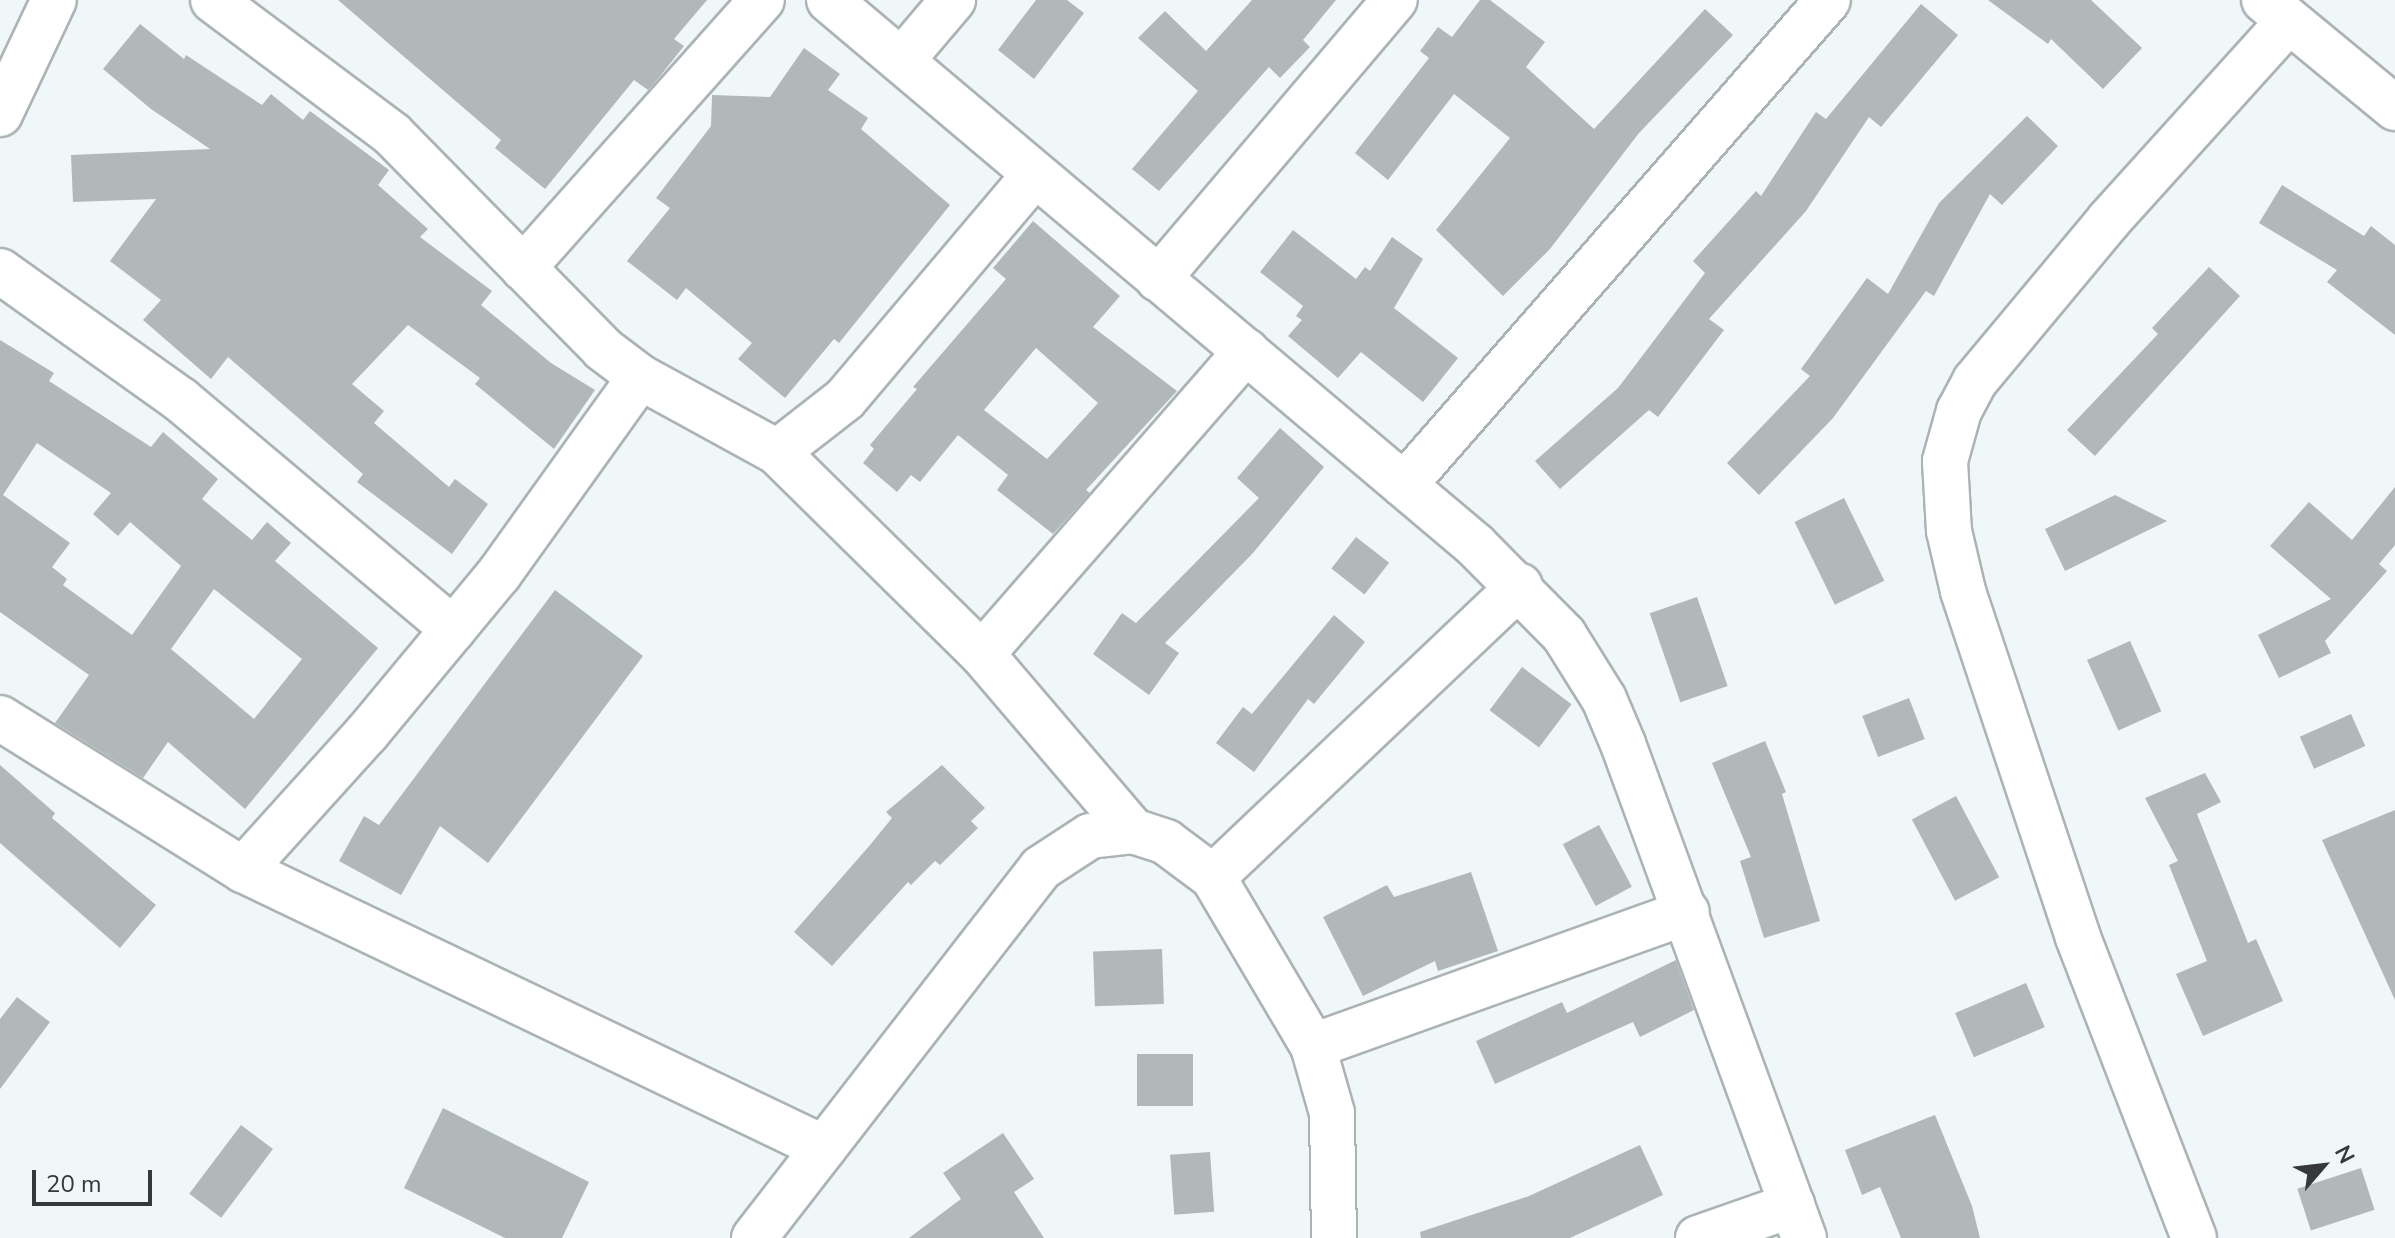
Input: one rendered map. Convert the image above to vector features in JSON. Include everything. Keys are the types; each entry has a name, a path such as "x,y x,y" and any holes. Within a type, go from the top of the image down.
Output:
{"street":[{"path":"0,114 54,0"},
{"path":"213,0 392,134 574,322 640,377 777,452 982,654 1133,831"},
{"path":"523,268 762,0"},
{"path":"829,0 1404,485 1520,586 1564,635 1604,699 1687,912 1798,1222 1698,1238"},
{"path":"902,60 953,0"},
{"path":"1158,279 1395,0"},
{"path":"1404,485 1828,0"},
{"path":"2194,1238 2078,937 1963,591 1949,531 1945,461 1959,411 1975,381 2277,10 2395,108"},
{"path":"777,452 845,399 1034,175"},
{"path":"0,271 181,400 453,629"},
{"path":"982,654 1246,351"},
{"path":"243,870 453,629 640,377"},
{"path":"1213,877 1520,586"},
{"path":"0,718 243,870 824,1148"},
{"path":"754,1238 1041,868 1090,836 1133,831 1166,842 1213,877 1313,1046 1332,1113 1334,1238"},
{"path":"1313,1046 1687,912"}],"building":[{"path":"338,0 707,0 674,39 684,46 657,80 648,90 634,80 545,189 495,148 501,140"},
{"path":"1036,0 1067,0 1084,13 1034,79 998,50"},
{"path":"1252,0 1336,0 1303,40 1310,47 1280,78 1269,67 1159,191 1132,169 1198,91 1138,38 1165,11 1206,51"},
{"path":"1480,0 1490,0 1545,42 1526,67 1594,129 1705,9 1733,35 1639,133 1550,249 1503,296 1436,230 1510,138 1454,94 1388,180 1355,153 1429,58 1420,51 1438,27 1452,37"},
{"path":"1988,0 2091,0 2142,48 2103,89 2051,39 2048,44"},
{"path":"1921,4 1958,35 1881,127 1869,117 1806,211 1709,319 1724,330 1658,417 1649,410 1560,489 1535,461 1618,388 1705,273 1693,261 1756,191 1761,196 1816,112 1826,119"},
{"path":"140,24 184,59 186,55 262,105 271,94 303,120 310,111 389,170 378,185 428,229 420,237 492,291 481,305 551,363 595,390 554,449 475,384 480,378 408,325 352,384 384,411 374,423 449,487 455,479 488,504 452,554 357,482 363,474 228,357 211,379 143,320 161,300 110,261 156,199 73,202 71,155 210,149 151,109 103,69"},
{"path":"804,48 840,74 828,90 868,118 861,129 950,205 839,343 834,339 785,398 738,359 752,343 686,288 677,300 627,261 670,208 656,198 711,126 712,95 770,97"},
{"path":"2027,116 2058,146 2002,205 1990,194 1934,296 1926,291 1833,418 1759,495 1727,463 1810,376 1801,369 1867,278 1888,294 1939,203"},
{"path":"2282,185 2364,236 2371,226 2395,245 2395,335 2327,282 2337,270 2259,223"},
{"path":"1033,221 1120,296 1093,327 1177,391 1086,490 1090,493 1053,534 997,490 1008,475 958,435 920,482 911,475 897,492 863,463 874,449 870,445 917,389 913,387 1006,279 993,268","holes":["1036,348 1098,403 1047,459 984,410"]},
{"path":"1293,230 1356,279 1365,267 1370,271 1392,237 1423,259 1394,308 1458,358 1423,402 1361,352 1338,378 1288,336 1302,320 1296,316 1303,306 1260,272"},
{"path":"2209,267 2240,296 2095,456 2067,430 2158,334 2152,328"},
{"path":"0,340 54,373 49,381 151,447 163,432 218,479 202,499 252,540 267,522 291,543 275,561 378,648 245,809 168,742 143,778 55,723 89,675 0,612","holes":["37,443 111,493 93,514 118,536 130,522 181,566 132,635 63,585 67,579 52,567 70,543 3,495","214,589 302,659 254,719 171,649"]},
{"path":"1280,428 1324,467 1253,553 1165,643 1179,653 1149,695 1093,654 1122,613 1136,623 1259,498 1237,478"},
{"path":"2395,487 2395,545 2379,564 2387,571 2325,641 2331,653 2279,678 2258,635 2331,599 2270,546 2309,502 2352,540"},
{"path":"2115,495 2167,521 2065,571 2045,529"},
{"path":"1844,498 1884,581 1835,605 1795,522"},
{"path":"1356,537 1389,563 1364,594 1331,569"},
{"path":"555,590 643,656 488,863 440,826 401,895 339,861 364,816 379,825"},
{"path":"1697,597 1728,686 1680,702 1650,613"},
{"path":"1334,615 1365,642 1314,704 1308,699 1254,772 1216,743 1243,707 1252,714"},
{"path":"2130,641 2161,711 2118,730 2087,660"},
{"path":"1522,667 1572,704 1539,747 1490,710"},
{"path":"1909,698 1925,739 1878,757 1862,716"},
{"path":"2351,714 2365,746 2314,769 2300,737"},
{"path":"1765,741 1786,792 1782,794 1820,921 1764,938 1740,861 1751,857 1712,763"},
{"path":"0,765 55,813 52,818 156,905 120,948 0,843"},
{"path":"942,765 985,808 971,821 978,828 940,865 935,861 911,885 908,882 832,966 794,932 892,818 886,812"},
{"path":"2205,773 2221,802 2197,814 2248,943 2256,939 2283,1001 2203,1036 2176,974 2207,961 2169,865 2178,861 2145,798"},
{"path":"1956,796 1999,877 1955,901 1912,819"},
{"path":"2395,810 2395,1000 2322,840"},
{"path":"1599,825 1632,887 1596,906 1563,844"},
{"path":"1471,872 1498,951 1438,971 1435,961 1363,996 1323,917 1387,885 1394,897"},
{"path":"1162,949 1164,1004 1095,1006 1093,951"},
{"path":"1676,960 1694,1010 1640,1037 1633,1022 1495,1084 1476,1041 1562,1002 1567,1013"},
{"path":"2026,983 2045,1027 1974,1057 1955,1013"},
{"path":"17,997 50,1022 0,1089 0,1019"},
{"path":"1137,1054 1193,1054 1193,1106 1137,1106"},
{"path":"443,1108 589,1182 562,1238 505,1238 404,1188"},
{"path":"1935,1115 1972,1206 1980,1238 1901,1238 1880,1187 1862,1195 1845,1150"},
{"path":"241,1125 273,1149 221,1218 189,1194"},
{"path":"1003,1133 1034,1179 1014,1192 1044,1238 909,1238 961,1199 943,1173"},
{"path":"1640,1145 1663,1195 1570,1238 1421,1238 1420,1232 1529,1196"},
{"path":"1210,1152 1214,1212 1174,1215 1170,1155"},
{"path":"2361,1168 2375,1210 2311,1231 2297,1189"}]}
